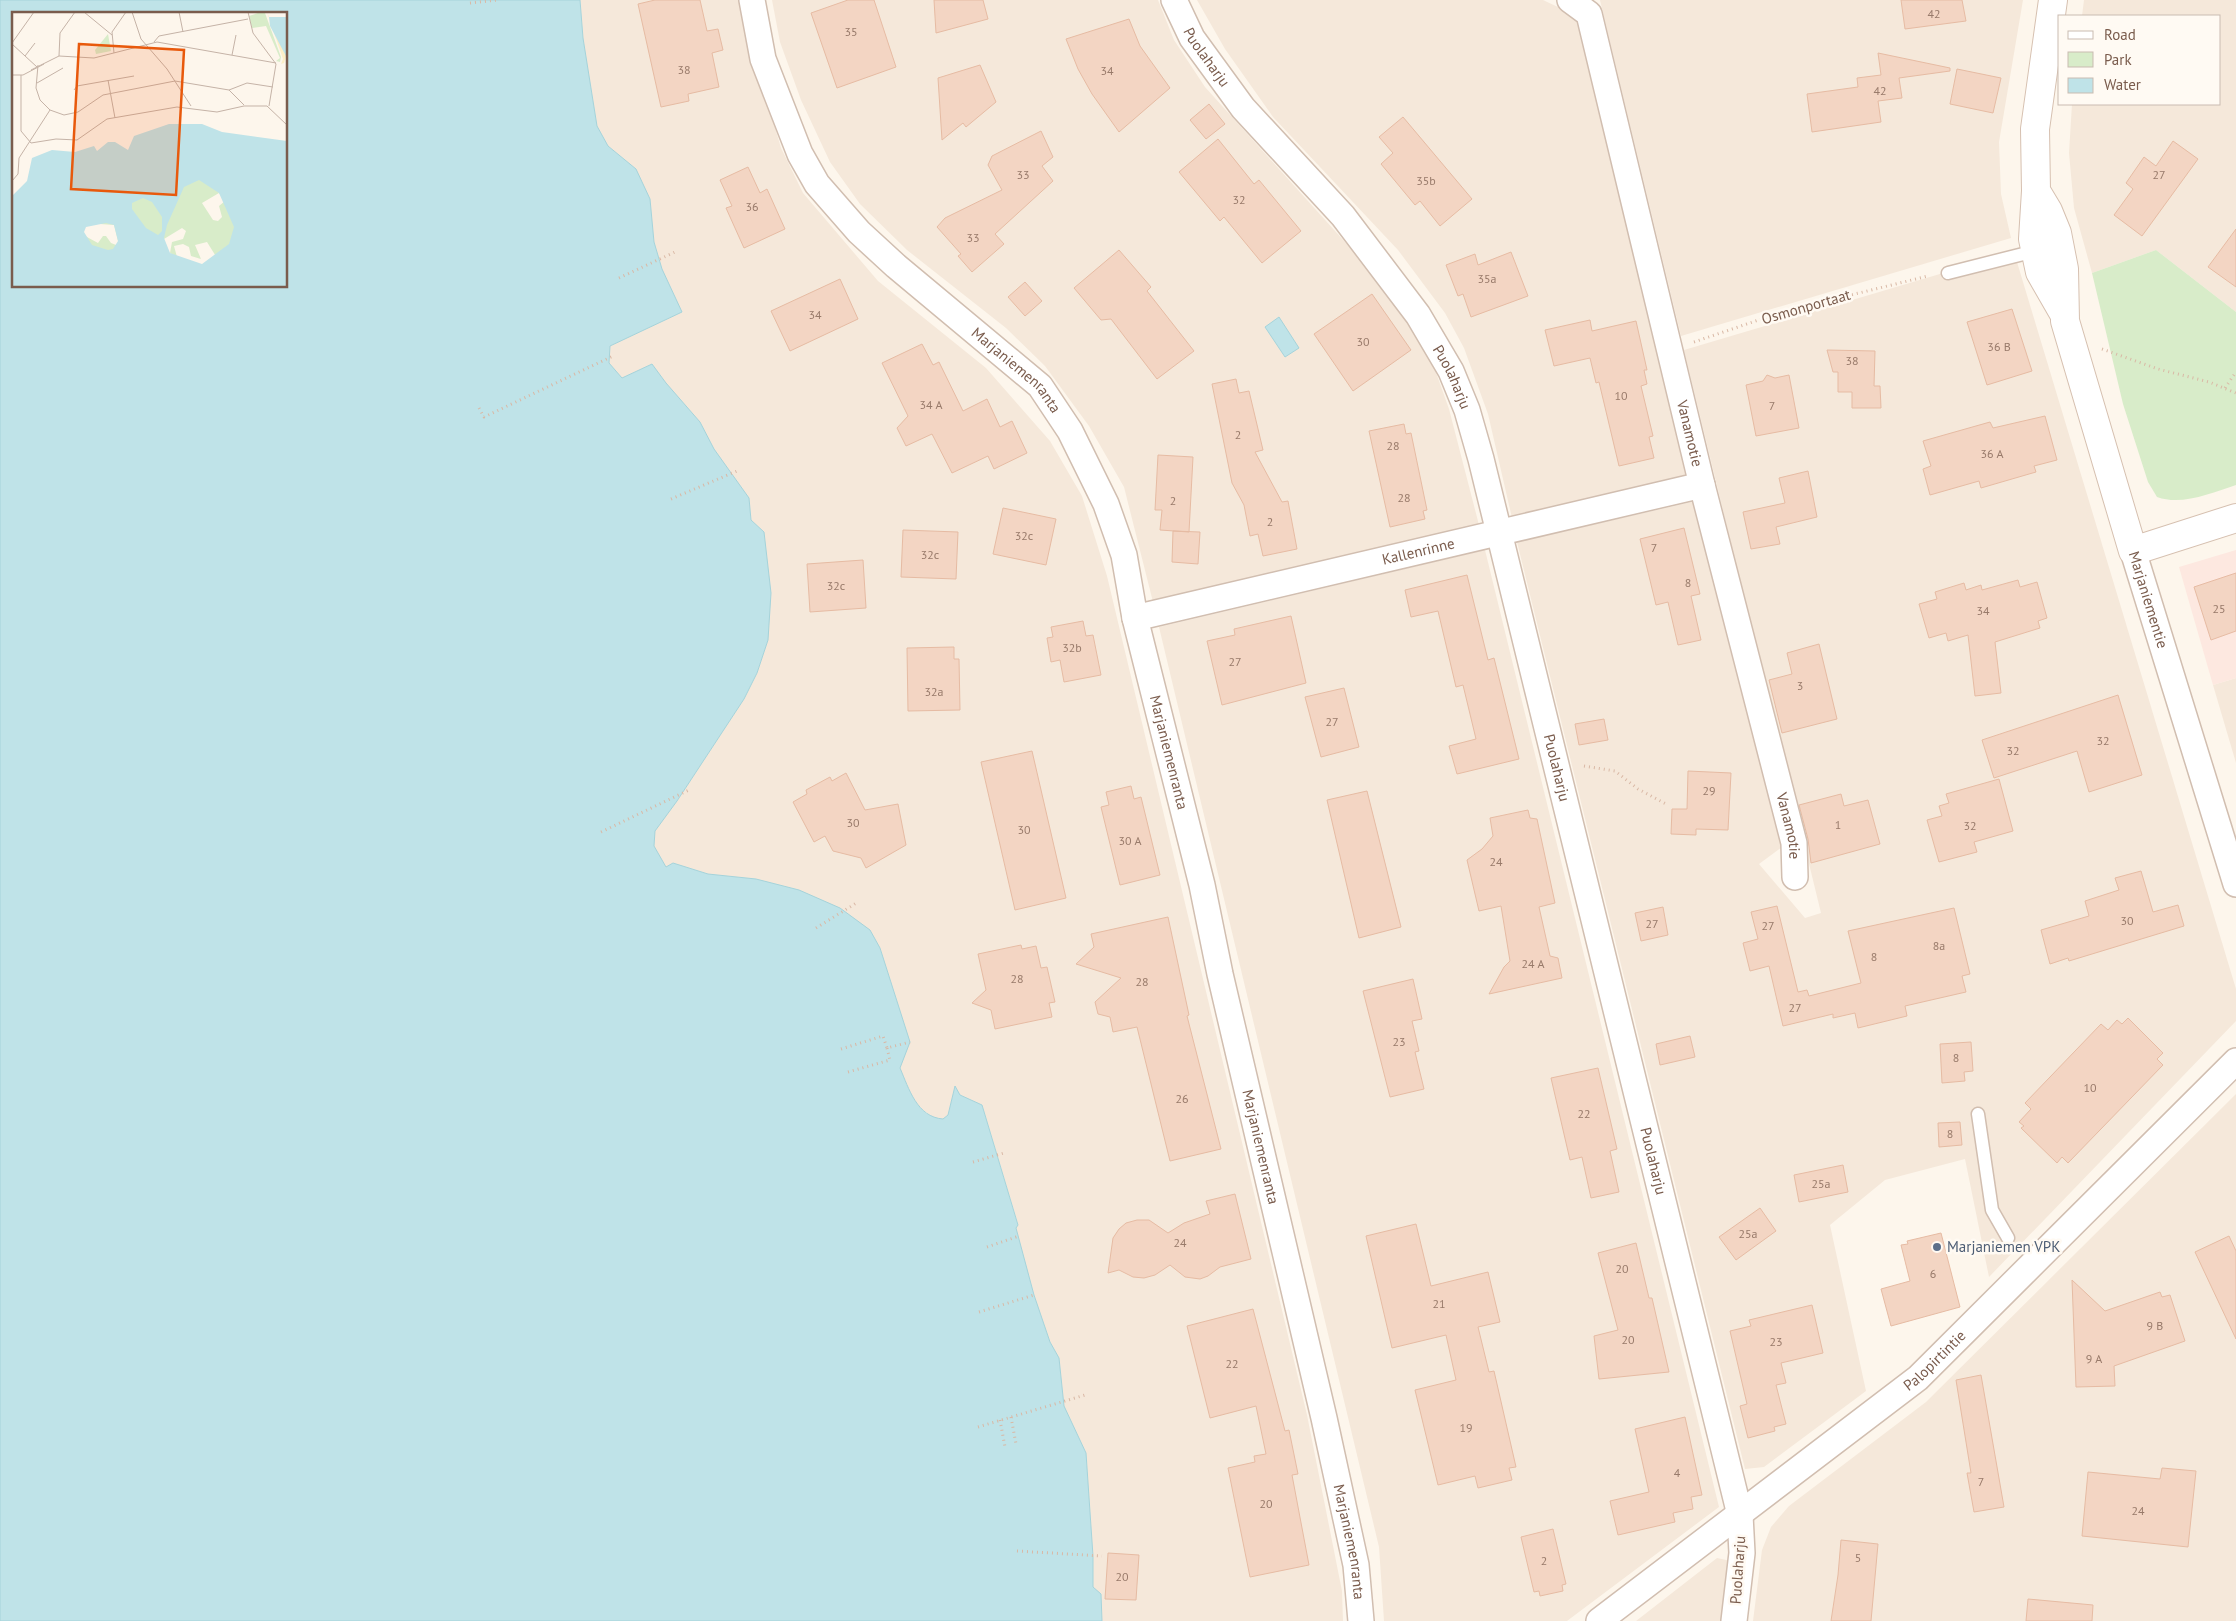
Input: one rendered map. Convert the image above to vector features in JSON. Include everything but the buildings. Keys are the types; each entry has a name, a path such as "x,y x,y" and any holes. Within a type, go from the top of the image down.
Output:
{"street":[{"name":"Marjaniemenranta","path":"752,0 763,59 800,154 817,184 865,238 1040,386 1070,431 1102,497 1121,546 1135,618 1202,885 1220,974 1324,1418 1356,1565 1361,1621"},
{"name":"Puolaharju","path":"1174,0 1192,38 1242,108 1342,216 1418,315 1451,371 1467,410 1481,459 1740,1516 1742,1553 1734,1621"},
{"name":"Vanamotie","path":"1570,0 1589,14 1702,485 1794,843 1795,876"},
{"name":"Marjaniementie","path":"2053,0 2035,129 2036,191 2033,215 2035,251 2040,272 2064,314"},
{"name":"Marjaniementie","path":"2036,191 2048,210 2057,233 2064,269 2065,321 2133,551 2236,884"},
{"name":"Kallenrinne","path":"1135,618 1702,485"},
{"path":"2133,551 2236,518"},
{"name":"Palopirtintie","path":"1598,1621 1740,1516 1918,1378 2236,1061"}],"lane":[{"path":"1948,273 2035,251"},
{"path":"1978,1114 1992,1210 2008,1238"}],"path":[{"path":"470,3 498,0"},
{"path":"619,278 675,252"},
{"name":"Osmonportaat","path":"1698,341 1782,312 1915,277"},
{"path":"2099,348 2158,369 2225,388 2236,393"},
{"path":"479,408 484,417 613,356"},
{"path":"2225,388 2236,372"},
{"path":"671,499 737,471"},
{"path":"1587,766 1615,771 1638,789 1668,805"},
{"path":"601,832 689,790"},
{"path":"816,928 858,902"},
{"path":"841,1049 883,1036 887,1048 890,1060 848,1072"},
{"path":"887,1048 910,1042"},
{"path":"973,1162 1004,1153"},
{"path":"987,1246 1019,1236"},
{"path":"979,1312 1034,1295"},
{"path":"978,1427 1085,1395"},
{"path":"1011,1417 1016,1444"},
{"path":"1000,1420 1005,1447"},
{"path":"1017,1551 1102,1556"}],"shaded area":[{"path":"580,0 739,0 781,148 803,193 878,281 986,368 1050,441 1082,496 1107,576 1307,1415 1342,1591 1343,1621 1102,1621 1101,1594 1093,1587 1093,1556 1086,1453 1064,1406 1059,1358 1050,1342 1034,1295 1015,1227 1018,1224 982,1105 960,1095 955,1086 948,1115 943,1119 934,1118 915,1104 900,1068 909,1042 880,948 870,930 756,879 708,874 673,863 666,867 654,846 655,831 744,699 757,673 768,640 764,532 751,520 749,498 714,449 700,422 652,364 622,378 609,363 610,346 682,312 662,269 654,242 650,199 636,169 608,146 597,126 583,38"},
{"path":"772,0 1158,0 1174,40 1205,87 1345,242 1396,302 1428,350 1449,409 1479,525 1153,602 1124,487 1089,426 1045,366 1006,328 907,250 860,204 830,162 801,100 780,42"},
{"path":"1197,0 1543,0 1577,16 1689,476 1512,518 1488,414 1464,348 1445,313 1398,250 1273,117 1225,49"},
{"path":"1600,0 2023,0 1999,142 2001,194 2011,238 1681,336"},
{"path":"2084,0 2236,0 2236,312 2156,250 2092,273 2074,208 2069,153 2072,105 2221,105 2221,15 2082,15"},
{"path":"2014,252 2236,989 2236,1021 1989,1277 1965,1159 1885,1180 1830,1225 1866,1391 1764,1467 1745,1469 1517,542 1696,501 1782,847 1759,864 1805,918 1821,913 1684,350"},
{"path":"1485,550 1719,1507 1567,1621 1384,1621 1379,1547 1159,627"},
{"path":"2236,550 2236,678 2213,685 2179,567"},
{"path":"2236,678 2236,763 2213,685"},
{"path":"2236,1094 2236,1621 1753,1621 1762,1550 1771,1527 1789,1506 1926,1402"},
{"path":"1717,1558 1731,1561 1723,1621 1636,1621"}],"green space":[{"path":"2156,250 2236,312 2236,485 2207,495 2186,499 2176,500 2157,497 2148,482 2123,404 2092,273"}],"water":[{"path":"0,0 580,0 583,38 597,126 608,146 636,169 650,199 654,242 662,269 682,312 610,346 609,363 622,378 652,364 700,422 714,449 749,498 751,520 764,532 771,593 768,640 757,673 744,699 655,831 654,846 666,867 673,863 708,874 756,879 799,890 840,908 870,930 880,948 910,1042 900,1068 915,1101 927,1113 943,1119 948,1115 955,1086 960,1095 982,1105 1018,1225 1016,1228 1034,1295 1050,1342 1059,1358 1064,1406 1086,1453 1093,1556 1093,1587 1101,1594 1102,1621 0,1621"},
{"path":"1279,317 1299,348 1285,357 1265,327"}],"place":[{"name":"Marjaniemen VPK","path":"1937,1247"}]}
